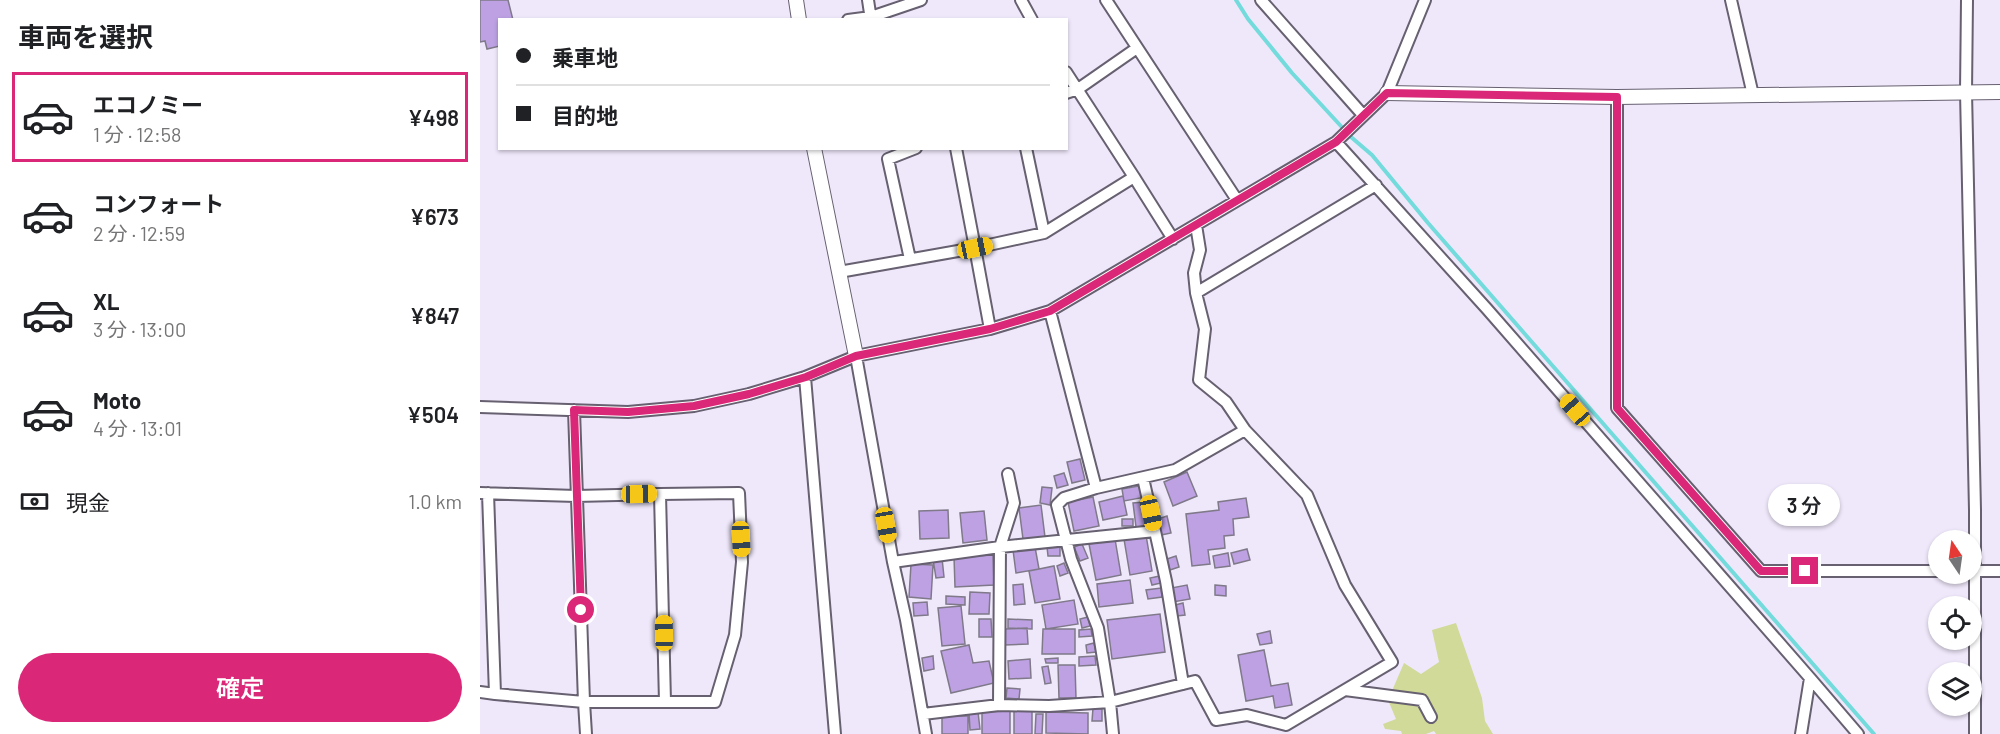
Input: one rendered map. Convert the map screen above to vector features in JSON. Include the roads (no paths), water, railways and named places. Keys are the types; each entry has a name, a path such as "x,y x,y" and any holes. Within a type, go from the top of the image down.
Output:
{"street":[{"path":"796,0 799,18"},
{"path":"868,0 871,18 921,0"},
{"path":"1021,0 1031,18"},
{"path":"1106,0 1237,200"},
{"path":"1261,0 1363,115"},
{"path":"480,407 628,412 694,406 749,394 806,377 856,356 990,329 1050,311 1336,142 1387,93 1425,0"},
{"path":"1731,0 1753,95"},
{"path":"1967,0 1966,92 1972,530"},
{"path":"1068,92 1078,88 1137,48"},
{"path":"1068,75 1173,238"},
{"path":"1387,93 1617,97 2000,92"},
{"path":"1617,97 1617,408 1761,571 1928,571"},
{"path":"1336,142 1487,309 1858,734"},
{"path":"817,150 892,562 906,620 926,734"},
{"path":"906,150 887,154 910,259"},
{"path":"956,150 990,329"},
{"path":"1026,150 1044,233"},
{"path":"839,272 975,248 1044,233 1134,177"},
{"path":"1196,292 1376,185"},
{"path":"923,714 999,705 1049,706 1110,702 1195,681 1216,720 1247,715 1286,725 1392,662 1345,585 1307,495 1245,430 1226,402 1198,380 1205,329 1194,273 1200,250 1200,237 1196,225"},
{"path":"1050,311 1096,488"},
{"path":"806,377 834,734"},
{"path":"574,410 586,734"},
{"path":"1113,734 1098,628 1071,560 1057,505 1064,498 1096,488 1174,470 1245,430"},
{"path":"999,705 1000,547 1014,503 1008,474"},
{"path":"1143,478 1166,581 1183,684"},
{"path":"480,692 495,694 584,702 715,702 735,635 742,562 739,494 576,496 484,493 495,694"},
{"path":"660,494 665,702"},
{"path":"892,562 1000,547 1155,531"},
{"path":"1982,571 2000,571"},
{"path":"1973,584 1975,734"},
{"path":"1801,734 1809,678"},
{"path":"1345,690 1422,700 1431,717"}],"waterway":[{"path":"1236,0 1248,19 1292,73 1351,137 1372,155 1428,223 1874,734"}]}
